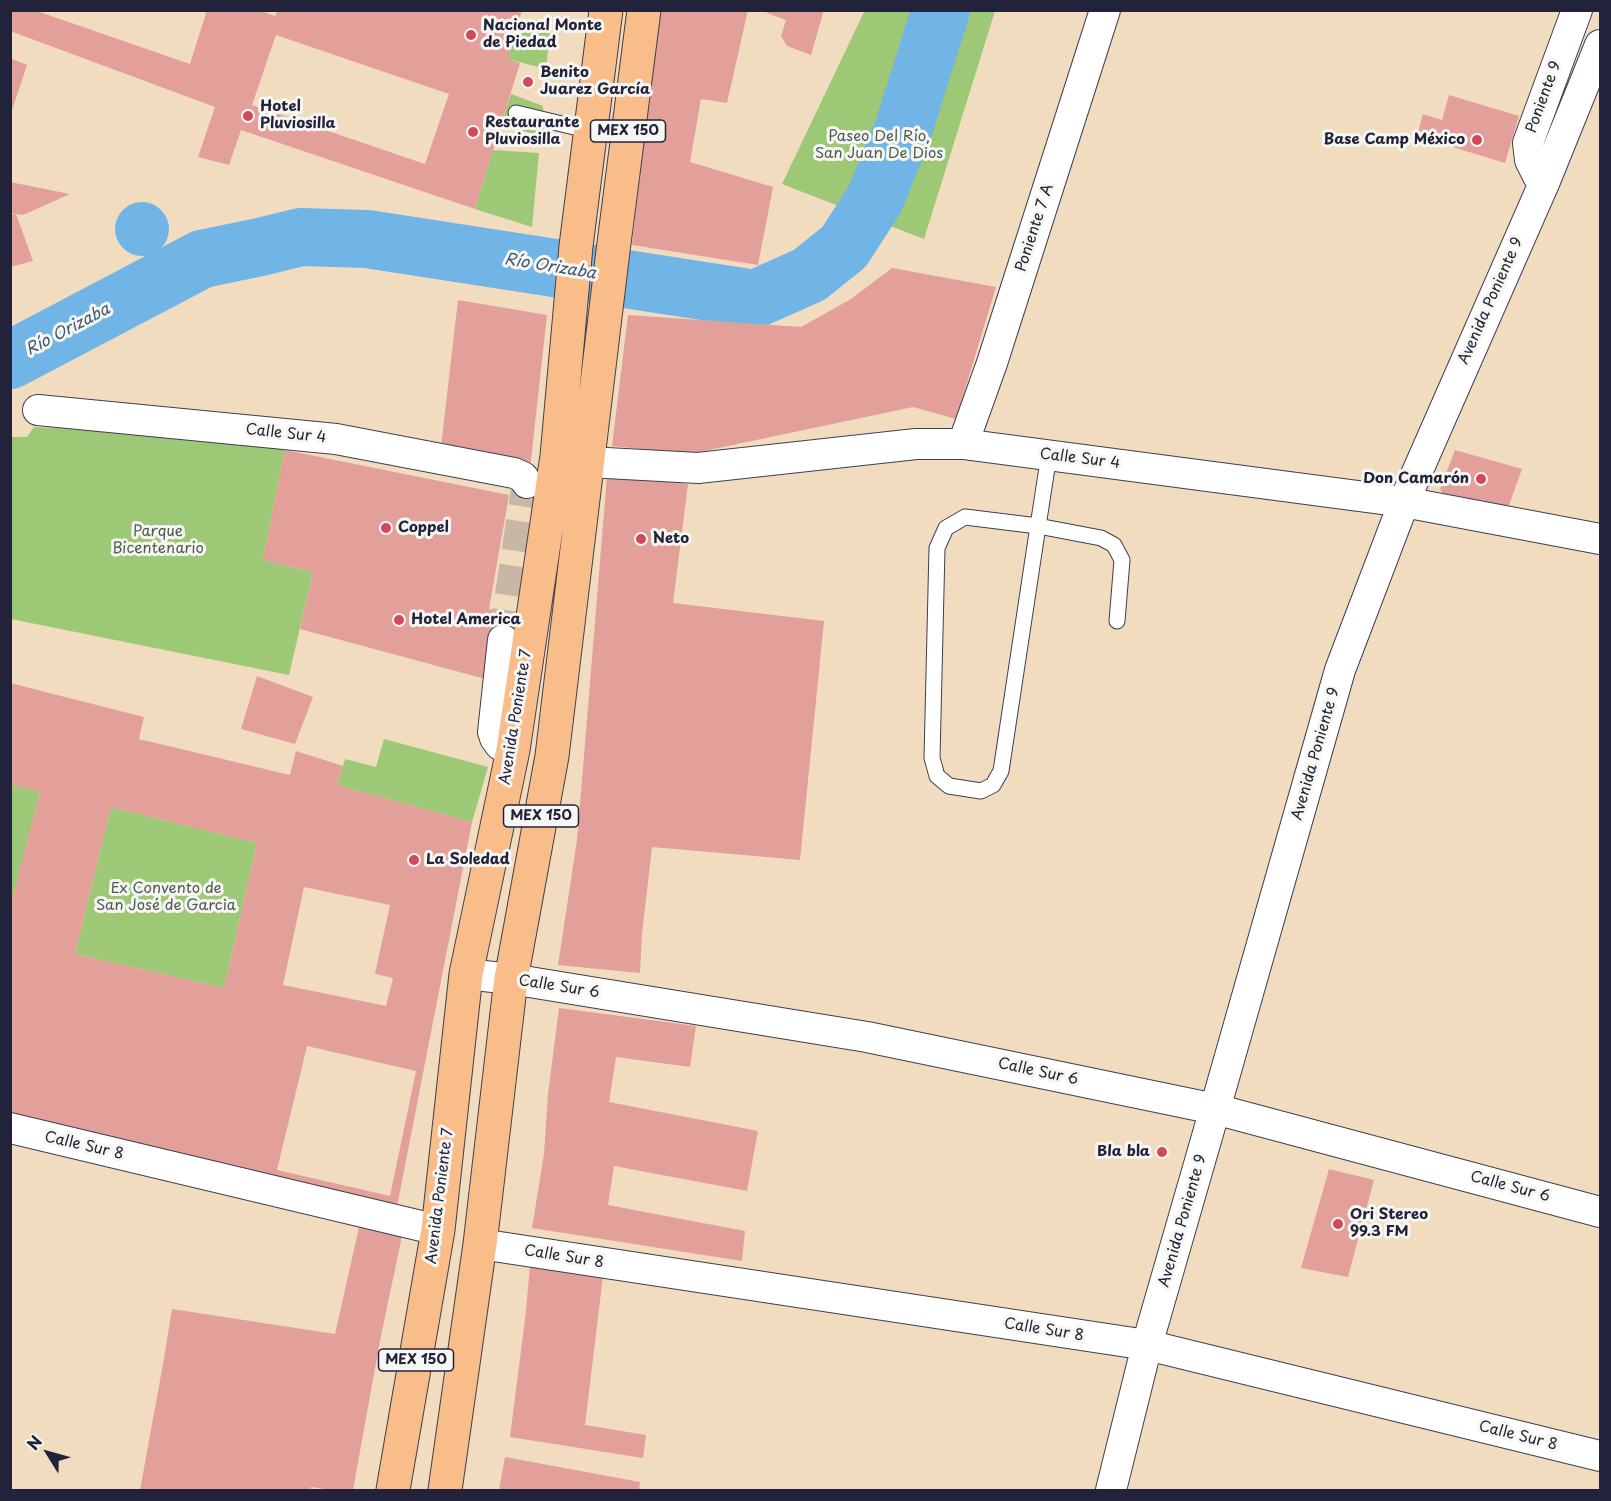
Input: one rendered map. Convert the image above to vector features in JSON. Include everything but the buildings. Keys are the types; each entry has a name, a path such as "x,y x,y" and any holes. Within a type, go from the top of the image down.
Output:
{"main road":[{"name":"Avenida Poniente 7","path":"393,1491 438,1230 466,974 513,750 557,456 576,246 606,10"},
{"name":"MEX 150","path":"444,1491 480,1244 511,979 552,756 644,10"}],"street":[{"name":"Poniente 7 A","path":"963,444 992,363 1105,10"},
{"name":"Poniente 9","path":"1545,181 1538,176 1530,160 1528,142 1577,10"},
{"name":"Avenida Poniente 9","path":"1111,1491 1147,1346 1340,670 1404,502 1545,181 1600,45"},
{"name":"Calle Sur 4","path":"38,410 336,439 514,473 523,477 527,483"},
{"name":"Calle Sur 4","path":"557,456 588,462 698,468 916,444 963,444 1404,502 1600,539"},
{"path":"503,640 494,732 500,745 513,750"},
{"name":"Calle Sur 6","path":"466,974 511,979 867,1037 1215,1109 1600,1212"},
{"name":"Calle Sur 8","path":"10,1128 438,1230"},
{"name":"Calle Sur 8","path":"480,1244 1147,1346 1600,1456"}],"lane":[{"path":"516,113 591,131"},
{"path":"1049,455 1038,526 1001,771 993,784 981,791 949,786 937,776 932,758 937,548 946,528 965,517 1038,526 1101,538 1114,545 1122,560 1117,621"}],"green space":[{"name":"Paseo Del Río, San Juan De Dios","path":"865,10 995,11 924,239 782,184"},
{"path":"520,21 550,29 546,69 508,59"},
{"path":"511,94 543,106 542,136 501,125"},
{"path":"493,150 539,153 532,227 475,209"},
{"name":"Parque Bicentenario","path":"34,427 152,432 285,450 263,560 313,572 289,675 11,619 10,437 27,437"},
{"path":"384,739 488,767 472,822 337,785 345,759 376,767"},
{"path":"11,784 40,792 11,908"},
{"name":"Ex Convento de San José de Garcia","path":"111,807 257,843 224,988 75,954"}],"water":[{"path":"142,202 152,204 161,210 167,219 169,229 167,239 161,248 152,254 142,256 132,254 123,248 117,239 115,229 117,219 123,210 132,204"}],"waterway":[{"name":"Río Orizaba","path":"10,360 202,259 301,237 367,239 755,299 809,275 844,247 875,199 903,130 941,10"}],"tunnel":[{"path":"503,640 527,483"}],"place":[{"name":"Nacional Monte de Piedad","path":"471,35"},
{"name":"Benito Juarez García","path":"528,82"},
{"name":"Hotel Pluviosilla","path":"248,116"},
{"name":"Restaurante Pluviosilla","path":"473,132"},
{"name":"Base Camp México","path":"1477,140"},
{"name":"Don Camarón","path":"1481,479"},
{"name":"Coppel","path":"386,528"},
{"name":"Neto","path":"641,539"},
{"name":"Hotel America","path":"399,620"},
{"name":"La Soledad","path":"414,860"},
{"name":"Bla bla","path":"1162,1152"},
{"name":"Ori Stereo 99.3 FM","path":"1338,1224"}]}
